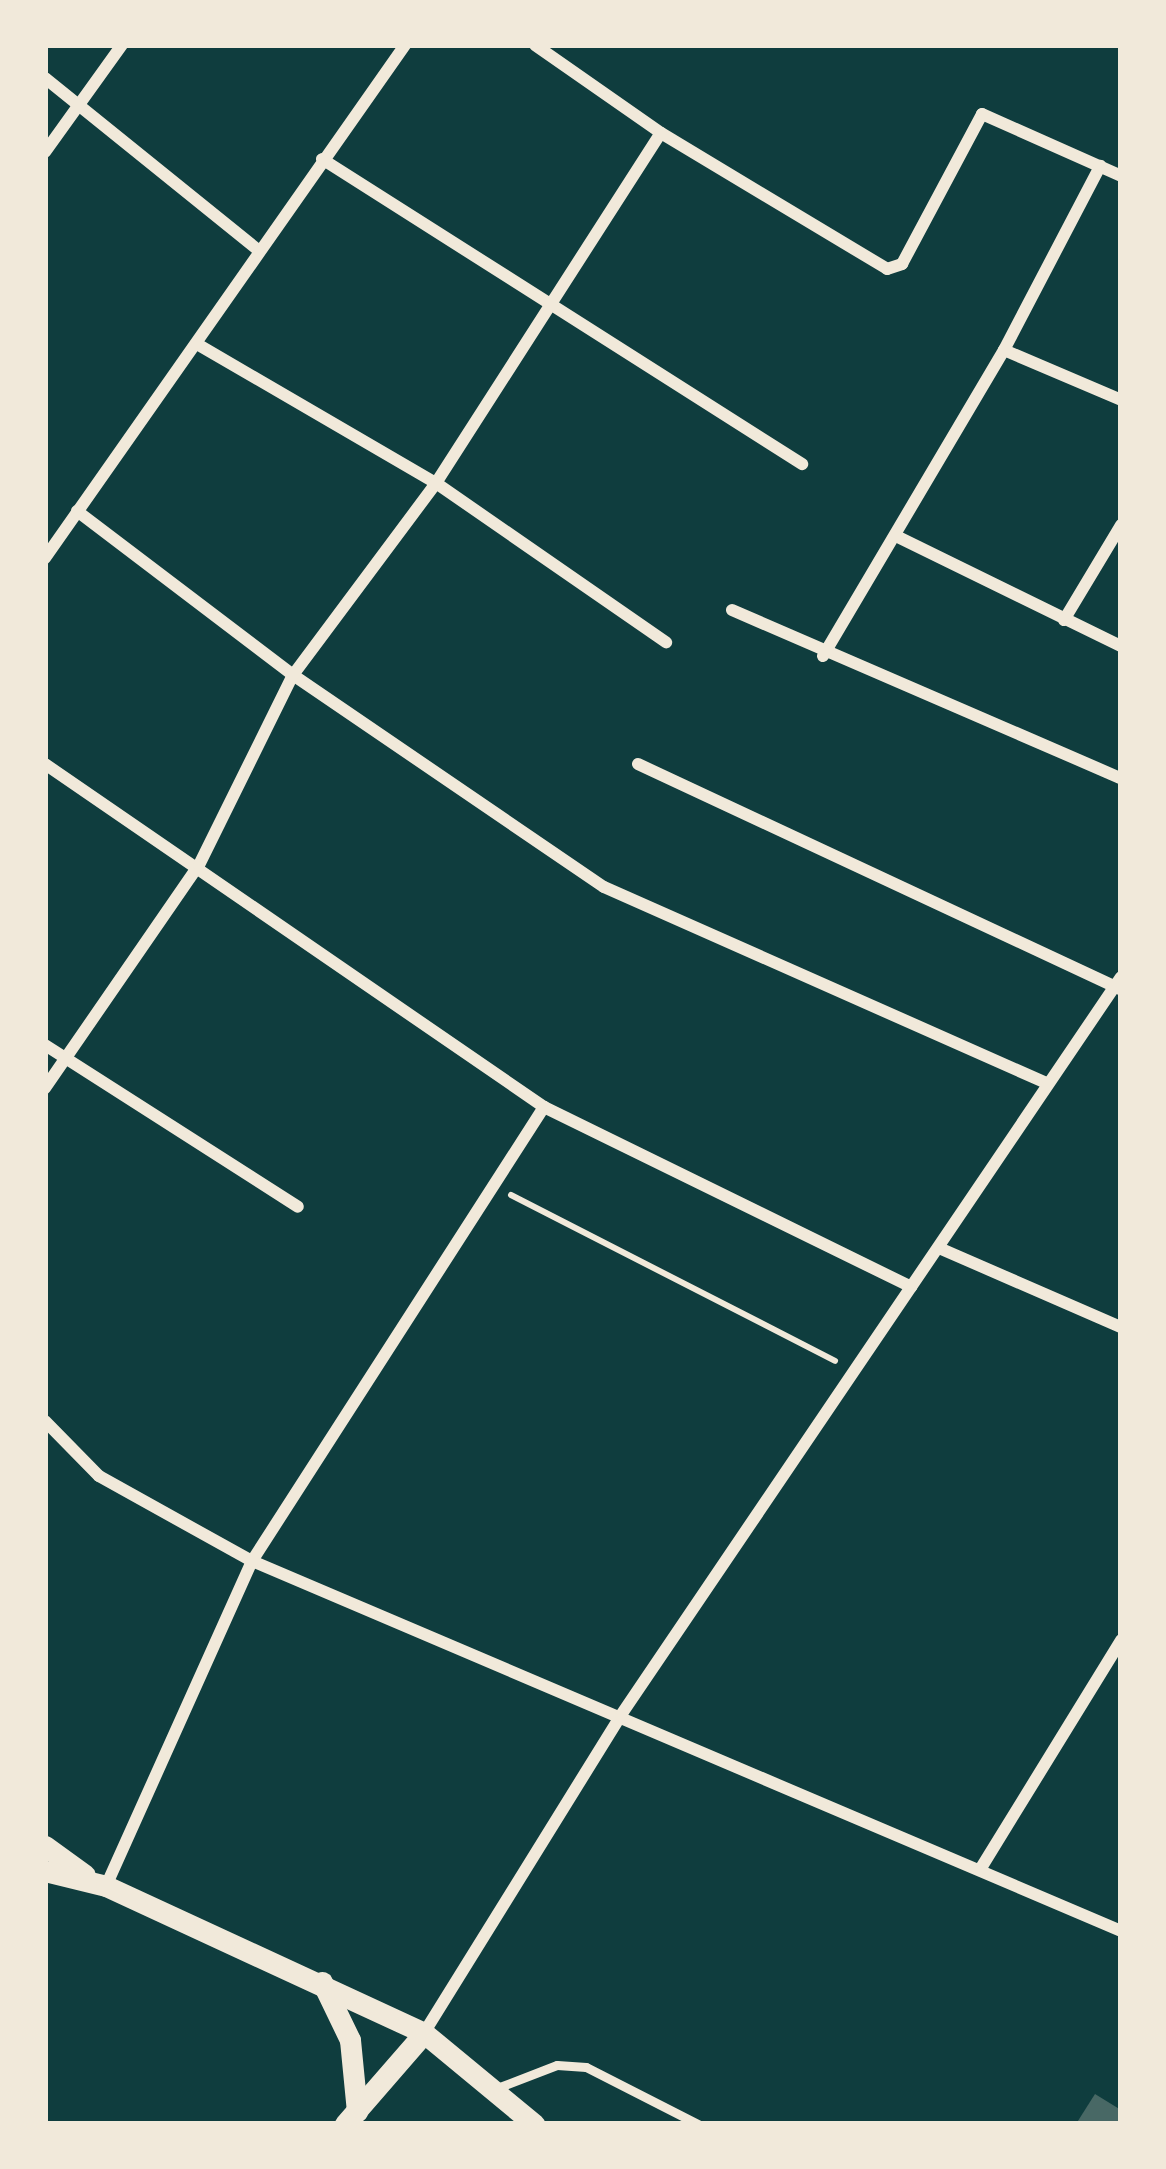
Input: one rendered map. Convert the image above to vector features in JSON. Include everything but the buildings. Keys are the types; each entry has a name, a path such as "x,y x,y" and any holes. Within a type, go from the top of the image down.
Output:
{"street":[{"path":"45,152 122,45"},
{"path":"45,558 405,45"},
{"path":"535,45 661,133 887,269 902,264 982,114 1121,176"},
{"path":"45,78 258,250"},
{"path":"45,1088 199,865 293,675 436,483 661,133"},
{"path":"322,159 802,464"},
{"path":"823,656 1004,350 1100,166"},
{"path":"196,344 436,483 666,642"},
{"path":"1004,350 1121,400"},
{"path":"77,511 293,675 604,887 1045,1082"},
{"path":"1064,620 1121,525"},
{"path":"896,536 1121,646"},
{"path":"732,610 823,656 1121,778"},
{"path":"45,764 199,865 544,1107 911,1287"},
{"path":"351,2118 424,2033 621,1715 939,1248 1045,1082 1119,985 638,764"},
{"path":"45,1045 298,1208"},
{"path":"101,1884 252,1561 544,1107"},
{"path":"939,1248 1121,1327"},
{"path":"45,1421 99,1476 252,1561 1121,1931"},
{"path":"981,1868 1121,1640"},
{"path":"45,1846 101,1884 424,2033 533,2124"},
{"path":"45,1871 101,1884"},
{"path":"322,1982 350,2040 351,2118"}],"lane":[{"path":"492,2090 557,2066 586,2068 698,2124"}],"path":[{"path":"495,1186 658,1276 855,1370"}]}
